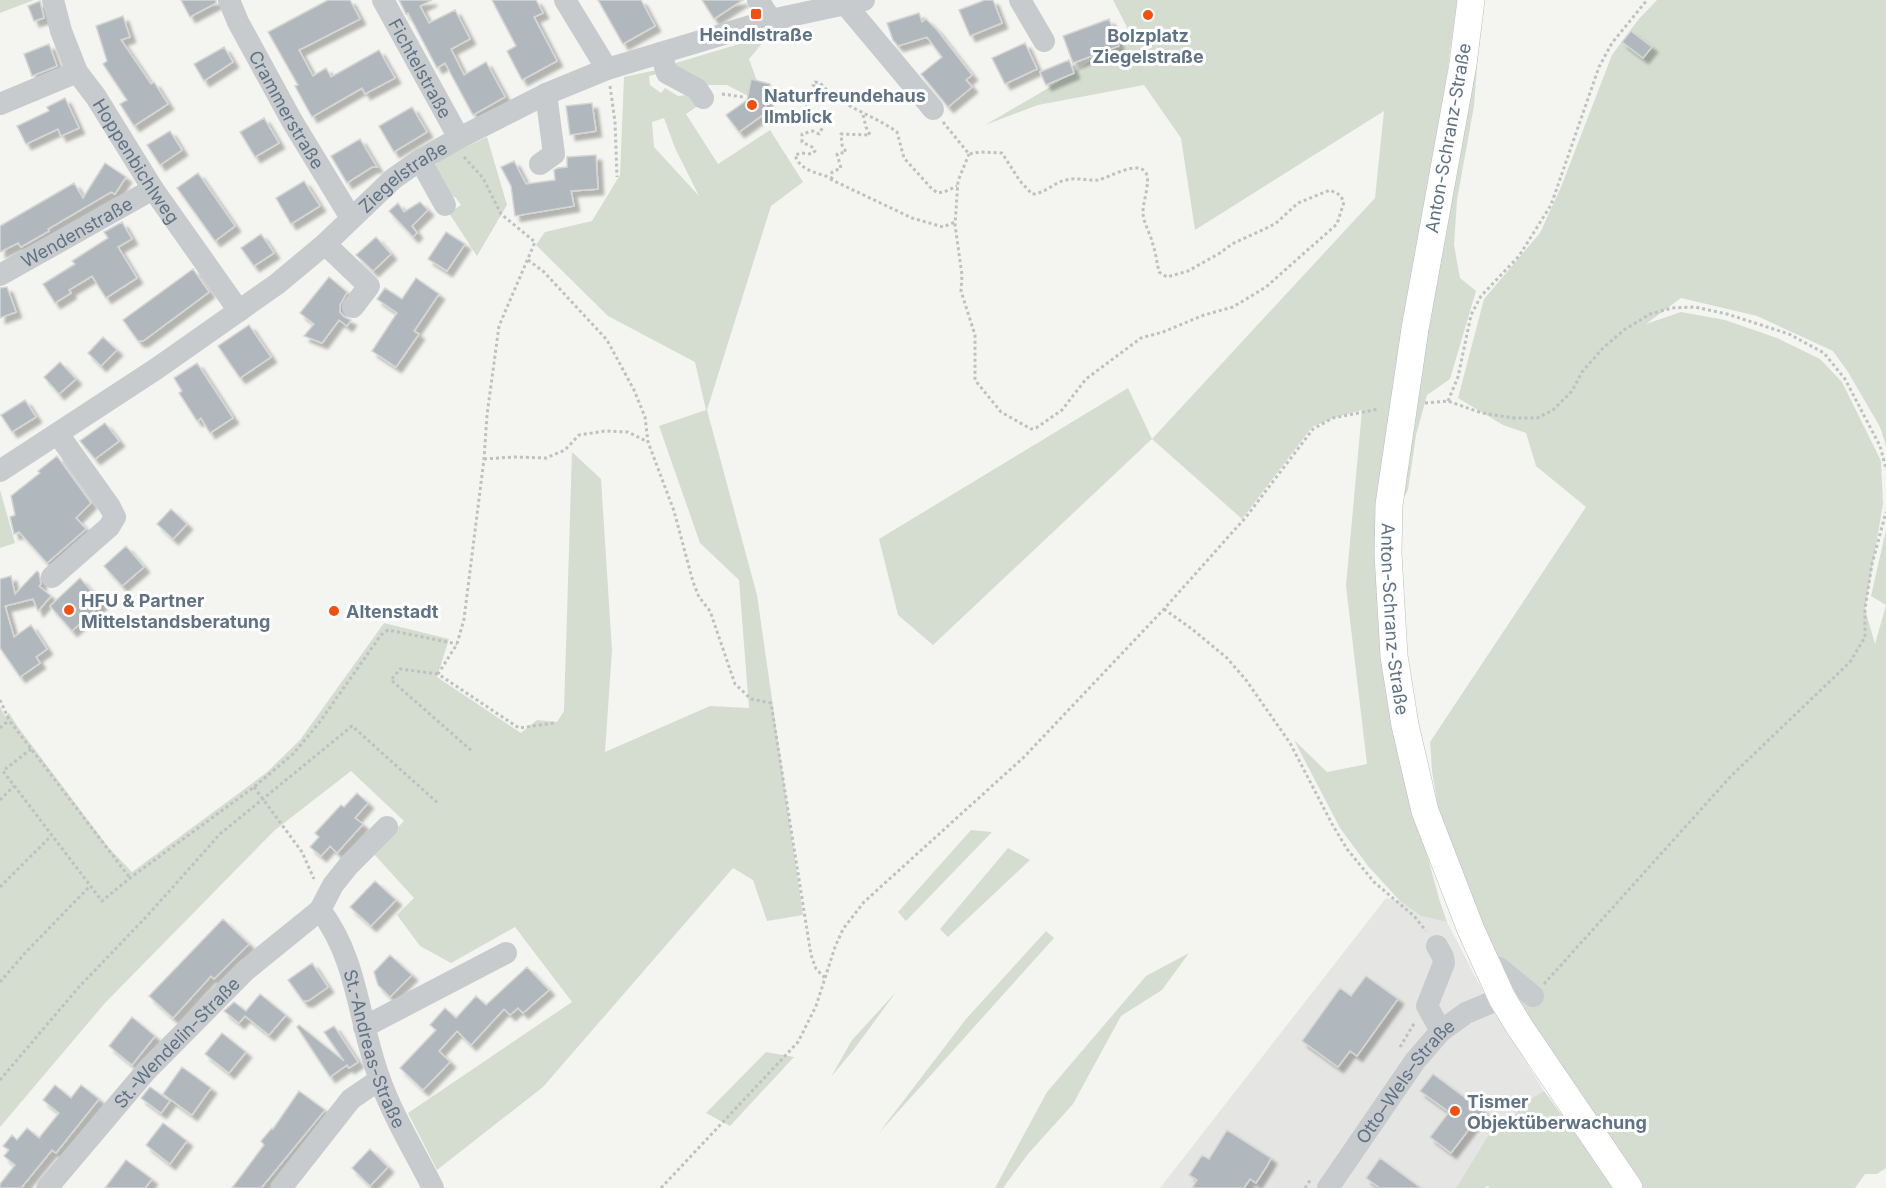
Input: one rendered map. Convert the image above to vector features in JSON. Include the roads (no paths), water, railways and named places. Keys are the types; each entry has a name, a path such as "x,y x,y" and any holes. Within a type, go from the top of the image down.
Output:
{"main road":[{"name":"Anton-Schranz-Straße","path":"1471,0 1463,64 1415,329 1389,506 1388,554 1394,656 1405,725 1425,811 1471,930 1502,998 1537,1054 1629,1188"}],"street":[{"name":"Hoppenbichlweg","path":"52,0 61,31 78,72 153,189 239,311"},
{"name":"Crammerstraße","path":"229,0 238,22 292,121 351,218"},
{"name":"Fichtelstraße","path":"383,0 454,141"},
{"path":"565,0 609,80"},
{"path":"758,0 771,20"},
{"path":"1020,0 1044,41"},
{"path":"855,2 933,109"},
{"name":"Ziegelstraße","path":"0,471 277,284 325,244 393,179 420,160 454,141 546,94 609,80 661,52 771,20 855,2"},
{"path":"661,52 667,73 697,89 703,98"},
{"path":"0,104 78,72"},
{"path":"540,164 554,153 546,94"},
{"path":"420,160 445,205"},
{"name":"Wendenstraße","path":"0,275 153,189"},
{"path":"325,244 369,286 353,307"},
{"path":"52,577 109,527 115,517 58,434"},
{"path":"320,910 333,885 349,865 387,827"},
{"name":"St.-Andreas-Straße","path":"320,910 334,927 341,941 379,1080 433,1188"},
{"name":"St.-Wendelin-Straße","path":"47,1188 147,1070 246,970 320,910"},
{"path":"1437,946 1444,963 1427,1006 1441,1031"},
{"path":"364,1027 506,953"},
{"path":"1488,967 1499,968 1533,996"},
{"name":"Otto–Wels–Straße","path":"1328,1188 1415,1061 1441,1031 1467,1013 1502,998"},
{"path":"281,1188 351,1099 379,1080"}],"place":[{"name":"Heindlstraße","path":"756,14"},
{"name":"Bolzplatz Ziegelstraße","path":"1148,15"},
{"name":"Naturfreundehaus Ilmblick","path":"752,105"},
{"name":"HFU & Partner Mittelstandsberatung","path":"69,610"},
{"name":"Altenstadt","path":"334,611"},
{"name":"Tismer Objektüberwachung","path":"1455,1111"}]}
